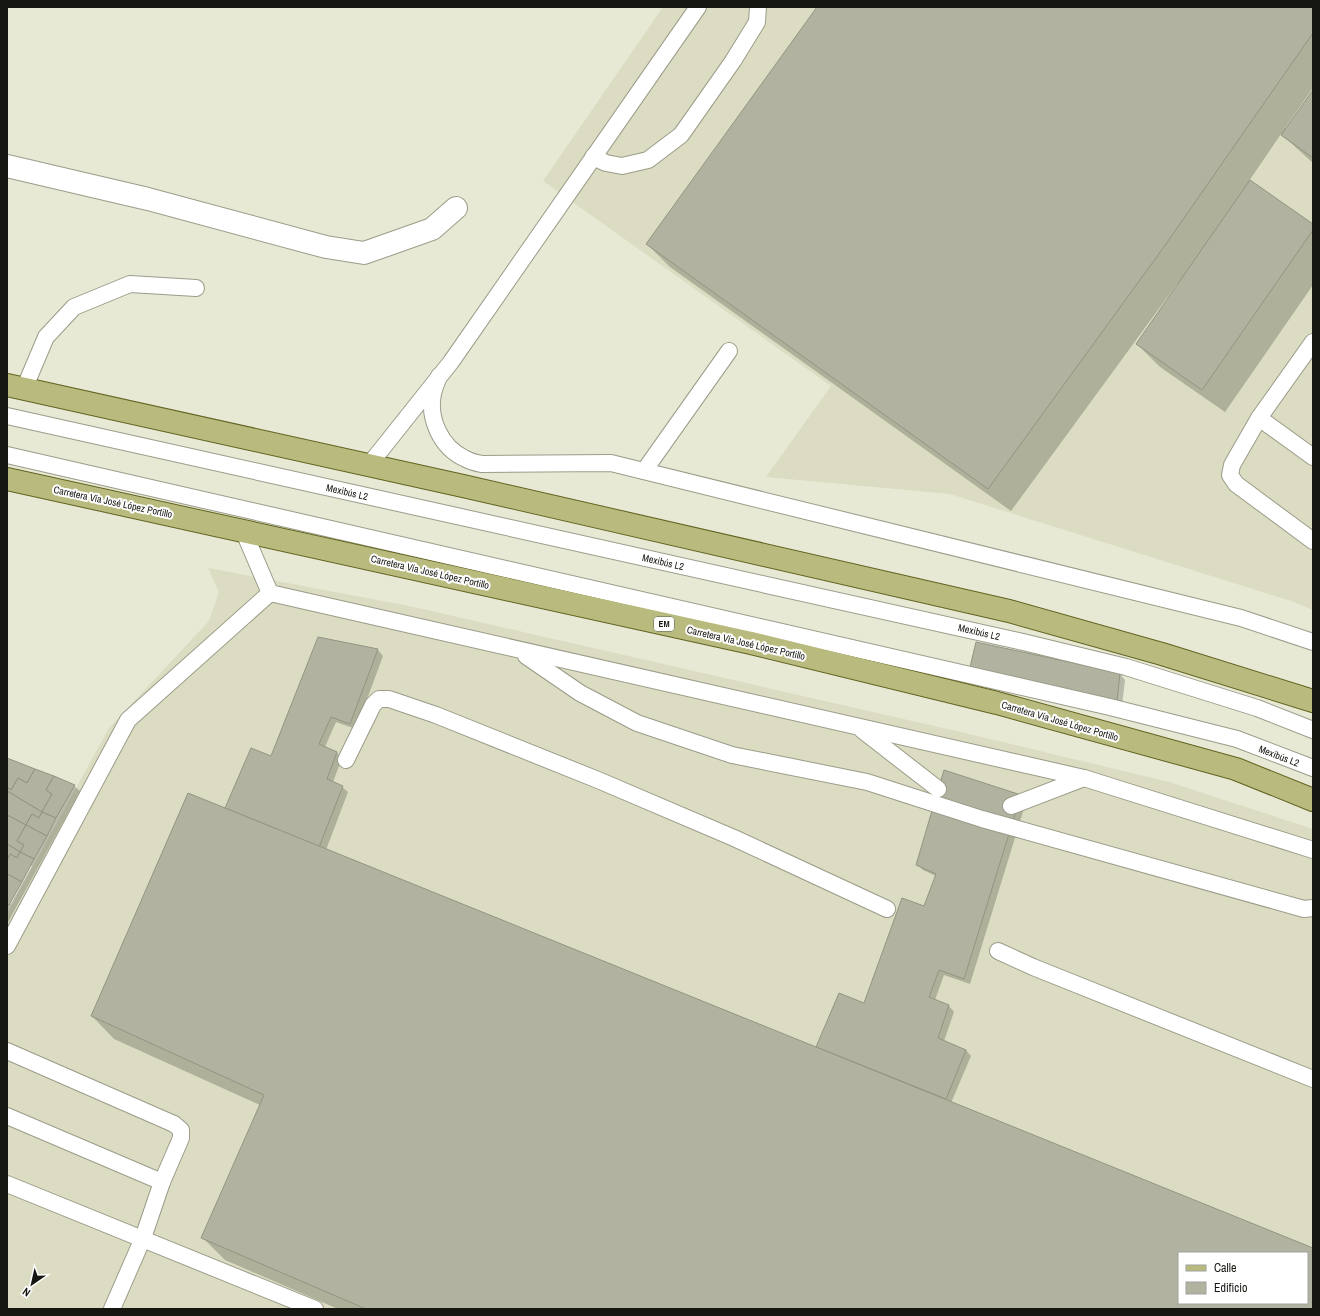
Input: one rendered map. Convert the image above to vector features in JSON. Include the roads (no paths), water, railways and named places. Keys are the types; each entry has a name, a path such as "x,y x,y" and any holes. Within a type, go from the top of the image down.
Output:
{"main road":[{"path":"16,387 463,486 1009,611 1162,654 1313,701"},
{"name":"Carretera Vía José López Portillo","path":"7,479 752,643 997,703 1236,769 1313,800"}],"street":[{"path":"7,166 148,199 326,247 364,253 432,229 456,208"}],"lane":[{"path":"369,465 440,376 698,7"},
{"path":"593,157 606,163 622,166 648,160 680,135 706,102 737,55 757,22 758,7"},
{"path":"16,387 46,337 74,308 130,284 196,288"},
{"path":"1313,342 1259,418 1232,465 1230,475 1236,484 1313,541"},
{"path":"644,471 729,351"},
{"path":"440,376 433,394 432,413 438,432 448,447 464,458 482,464 611,463 1241,618 1313,642"},
{"name":"Mexibús L2","path":"7,416 1068,653 1126,667 1257,708 1313,730"},
{"path":"1259,418 1313,457"},
{"name":"Mexibús L2","path":"7,455 1110,707 1237,739 1313,768"},
{"path":"463,486 501,464"},
{"path":"243,530 270,594"},
{"path":"270,594 1084,778 1313,850"},
{"path":"7,946 128,720 270,594"},
{"path":"520,651 580,693 637,723 732,755 867,782 982,819 1304,909 1313,908"},
{"path":"346,760 373,705 379,699 389,699 436,715 598,780 734,838 887,909"},
{"path":"859,728 938,789"},
{"path":"1011,806 1084,778"},
{"path":"998,950 1033,967 1313,1079"},
{"path":"7,1051 174,1124 181,1130 181,1138 162,1182 143,1238 112,1309"},
{"path":"7,1116 162,1182"},
{"path":"7,1184 143,1238 314,1309"}]}
